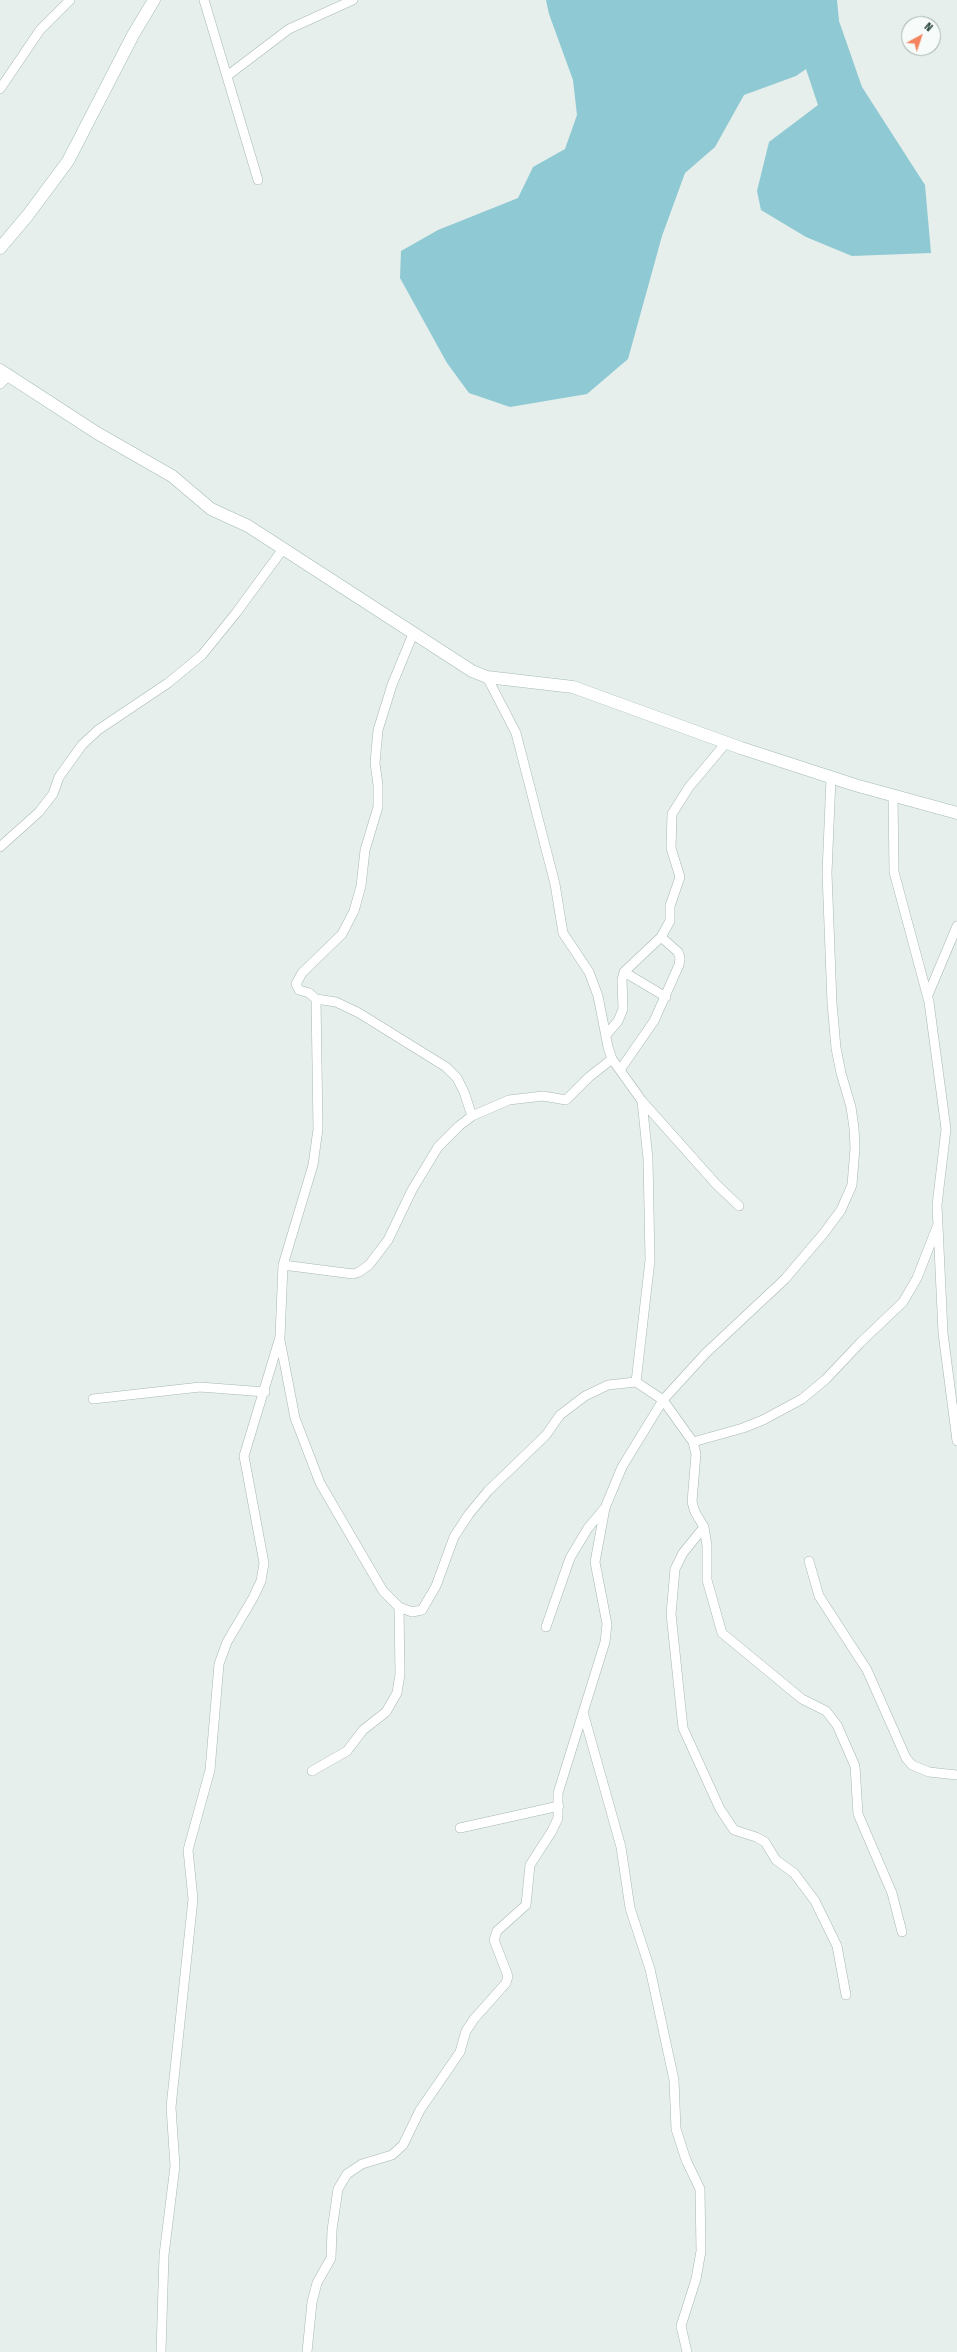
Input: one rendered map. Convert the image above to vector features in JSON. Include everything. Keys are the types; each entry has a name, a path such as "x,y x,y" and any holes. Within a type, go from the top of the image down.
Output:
{"street":[{"path":"0,89 40,30 70,0"},
{"path":"0,248 28,215 68,161 133,35 154,0"},
{"path":"204,0 216,48 227,76 258,180"},
{"path":"227,76 289,29 353,0"},
{"path":"3,377 172,476 211,508 248,526 413,634 466,667 487,677 573,687 726,743 831,778 957,813"},
{"path":"0,847 39,812 49,800 53,794 59,777 82,744 98,730 168,683 202,655 236,613 283,549"},
{"path":"413,634 392,685 378,730 375,762 378,785 378,807 365,850 356,904 342,934 307,968 296,984 299,990 309,993 316,999 336,1002 359,1013 446,1067 457,1078 464,1092 472,1116"},
{"path":"487,677 516,733 555,884 563,933 585,965 594,984 612,1059 642,1101 716,1184 739,1206"},
{"path":"606,1036 618,1021 623,1009 622,980 624,972 661,938 668,928 670,906 680,877 671,848 672,814 689,788 726,743"},
{"path":"307,2352 312,2302 317,2283 331,2258 332,2230 338,2189 347,2174 362,2164 392,2155 403,2145 420,2110 460,2052 466,2031 474,2019 506,1983 508,1976 494,1940 497,1932 526,1905 530,1865 552,1831 558,1818 558,1793 605,1642 607,1624 595,1562 605,1508 622,1467 664,1400 706,1353 785,1279 824,1233 841,1210 852,1185 854,1128 851,1107 838,1054 832,1003 827,872 831,778"},
{"path":"893,796 894,872 928,995 946,1129 937,1205 943,1333 957,1441"},
{"path":"928,995 957,926"},
{"path":"620,1070 642,1041 666,997 680,958 678,952 661,938"},
{"path":"624,972 666,997"},
{"path":"161,2352 164,2255 175,2166 171,2107 193,1899 188,1850 210,1770 219,1664 227,1642 253,1598 261,1581 264,1563 244,1456 265,1392 280,1337 283,1265 313,1165 318,1129 316,999"},
{"path":"283,1265 353,1274 369,1265 388,1240 412,1190 438,1147 472,1116 494,1105 528,1097 543,1096 566,1100 589,1077 612,1059"},
{"path":"636,1382 650,1253 648,1158 642,1101"},
{"path":"693,1442 743,1428 763,1420 802,1399 826,1379 903,1302 917,1278 938,1224"},
{"path":"280,1337 296,1418 320,1482 383,1592 399,1607 412,1612 422,1610 436,1586 454,1537 469,1514 488,1491 546,1435 560,1415 585,1396 608,1385 636,1382 664,1400 693,1442 696,1454 692,1502 695,1512 704,1527 707,1546 707,1580 722,1633 802,1699 826,1711 837,1725 855,1766 858,1814 892,1893 902,1932"},
{"path":"94,1399 200,1387 265,1392"},
{"path":"546,1627 570,1558 588,1528 605,1508"},
{"path":"704,1527 683,1554 675,1569 671,1614 683,1728 720,1809 734,1830 756,1837 765,1842 776,1860 794,1873 815,1901 837,1946 846,1995"},
{"path":"809,1561 819,1596 867,1670 906,1758 912,1765 929,1772 957,1775"},
{"path":"312,1771 347,1751 364,1730 386,1712 396,1693 400,1674 399,1607"},
{"path":"583,1711 621,1847 630,1908 650,1968 674,2080 676,2129 686,2160 700,2189 701,2251 696,2278 681,2326 687,2352"},
{"path":"460,1828 559,1806"}],"water":[{"path":"546,0 837,0 839,21 862,87 925,185 931,253 852,256 806,237 761,210 757,191 769,142 818,105 806,69 796,76 744,95 715,147 685,173 662,236 628,359 587,394 510,407 469,393 447,363 400,278 401,251 438,230 518,198 533,167 565,149 577,115 573,80 549,14"}]}
